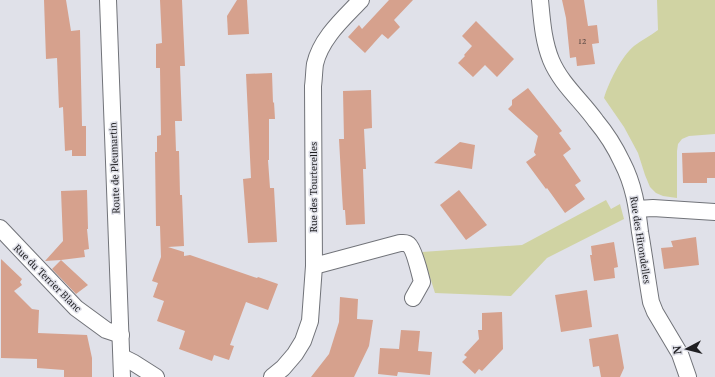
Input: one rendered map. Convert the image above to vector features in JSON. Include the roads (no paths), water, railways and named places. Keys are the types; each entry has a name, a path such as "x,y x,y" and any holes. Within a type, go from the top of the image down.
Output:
{"street":[{"name":"Route de Pleumartin","path":"108,0 122,377"},
{"name":"Rue des Tourterelles","path":"272,377 283,368 295,354 303,340 310,321 314,266 313,86 316,63 322,47 330,33 361,0"},
{"name":"Rue des Hirondelles","path":"540,0 542,28 551,61 565,84 596,121 623,163 634,193 651,302 655,312 680,354 688,377"},
{"path":"637,209 653,208 715,212"},
{"name":"Rue du Terrier Blanc","path":"0,228 76,308 106,330 120,335"},
{"path":"314,266 400,243 407,243 412,250 422,282 412,298"},
{"path":"122,357 156,377"}]}
